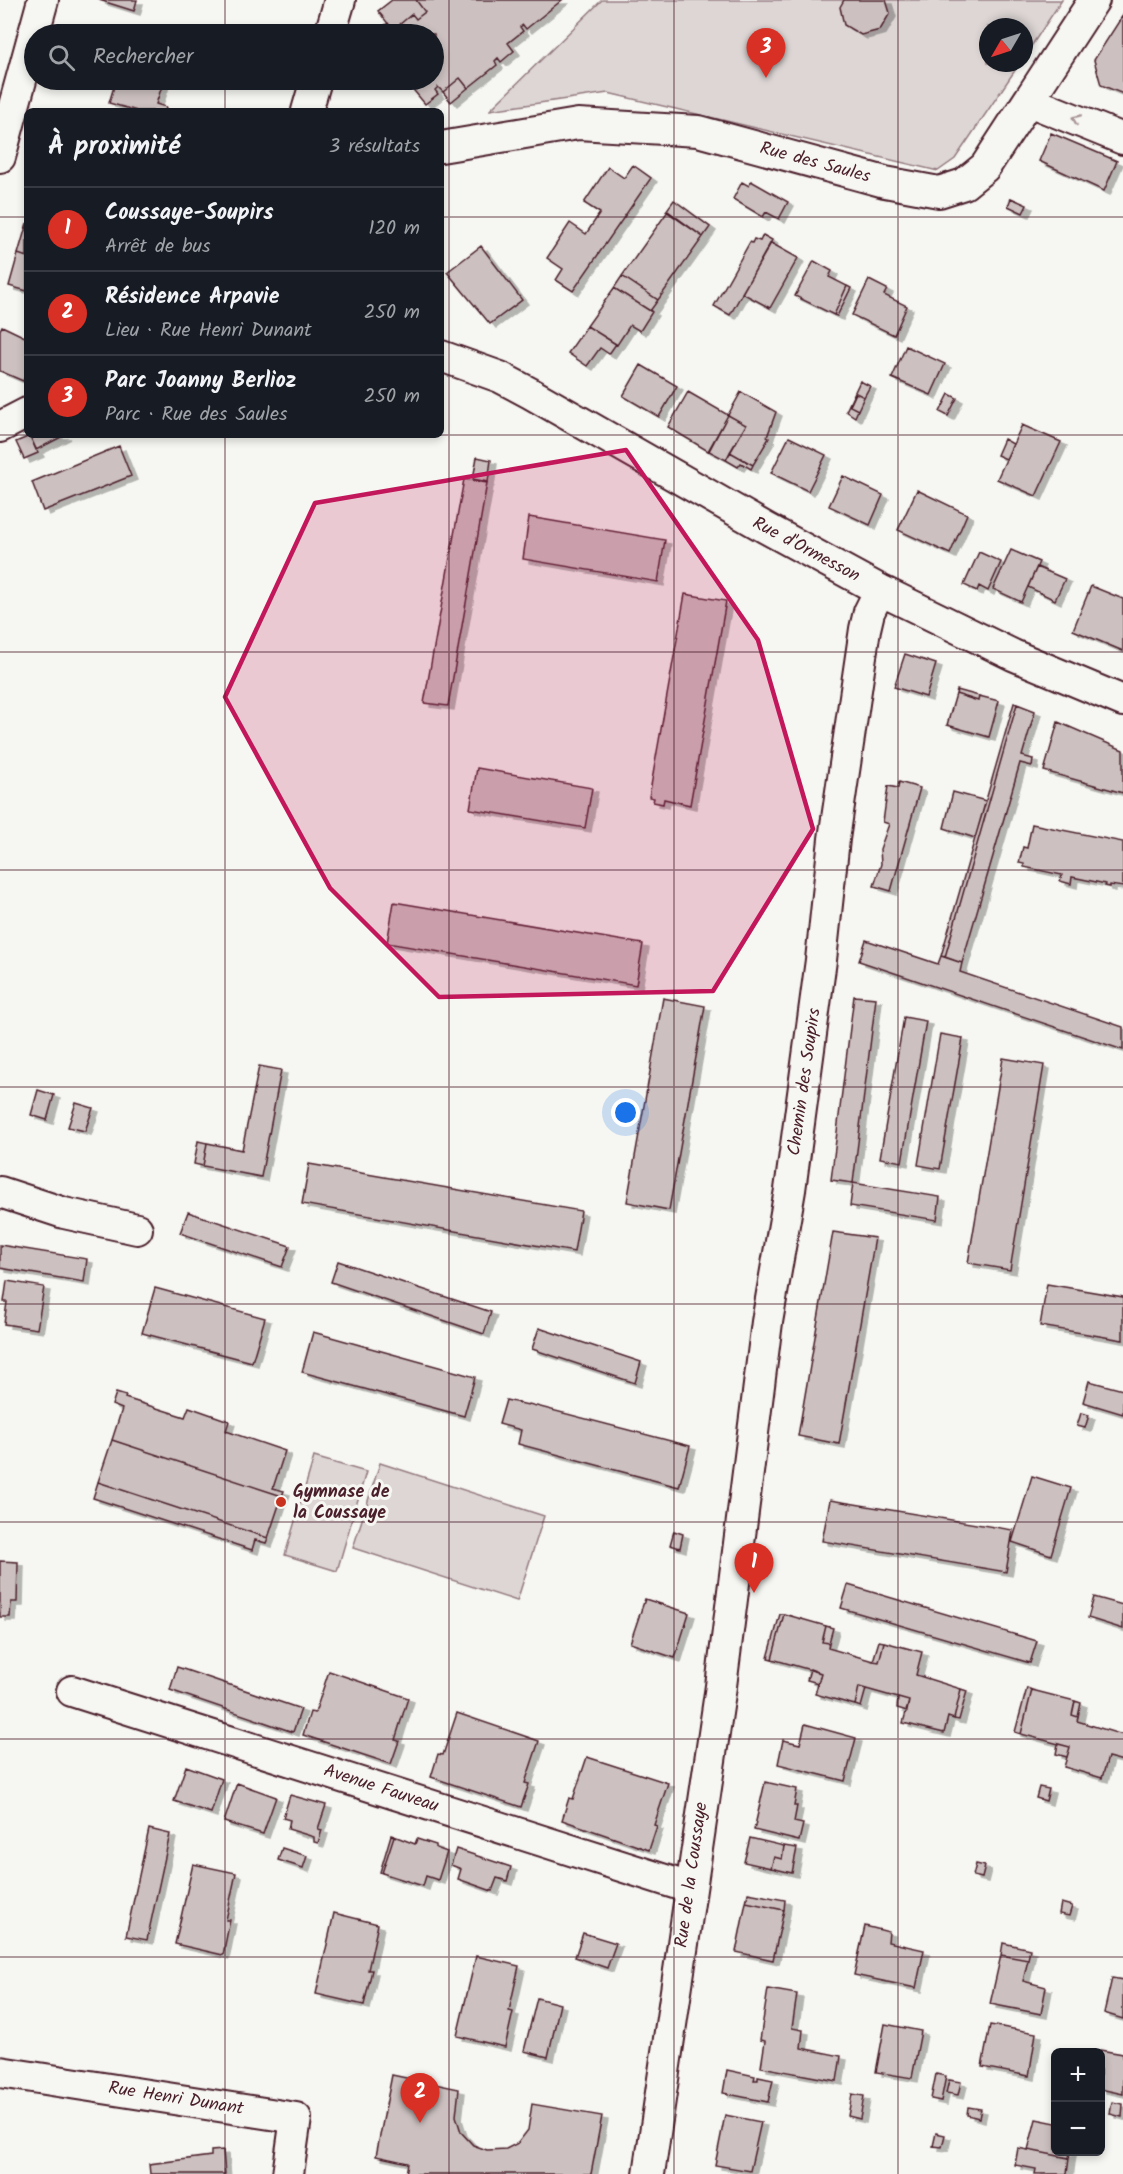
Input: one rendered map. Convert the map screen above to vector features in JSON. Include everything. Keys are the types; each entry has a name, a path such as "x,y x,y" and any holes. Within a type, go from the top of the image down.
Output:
{"street":[{"path":"36,24 43,0"},
{"path":"333,24 340,0"},
{"name":"Rue des Saules","path":"444,146 578,124 698,131 885,182 939,192 964,184 985,167 1094,0"},
{"path":"0,157 24,69"},
{"path":"308,108 313,90"},
{"path":"1029,100 1123,139"},
{"name":"Rue d'Ormesson","path":"444,340 487,361 500,377"},
{"name":"Rue d'Ormesson","path":"444,357 500,377 746,517 880,590 1013,655 1123,701"},
{"path":"0,427 24,415"},
{"name":"Chemin des Soupirs","path":"736,1576 767,1322 792,1178 821,960 834,839 865,629 869,612 880,590"},
{"path":"0,1192 64,1213 137,1228"},
{"name":"Rue de la Coussaye","path":"649,2174 736,1576"},
{"name":"Avenue Fauveau","path":"72,1691 690,1888"},
{"name":"Rue Henri Dunant","path":"0,2072 296,2118 288,2174"}],"highlighted area":[{"path":"626,450 758,640 813,829 713,991 439,997 330,888 225,697 315,503"}],"shaded area":[{"path":"602,0 1062,0 1033,44 1033,18 979,18 979,72 1014,72 955,159 938,171 608,93 490,110"},
{"path":"314,1457 366,1472 337,1571 285,1555"},
{"path":"380,1463 544,1516 517,1601 353,1548"}],"building":[{"path":"99,0 137,0 134,11"},
{"path":"392,0 416,0 425,12 416,19 412,14 400,24 388,24 378,11"},
{"path":"416,0 562,0 526,29 523,25 520,27 523,31 508,43 514,51 501,62 498,58 495,61 497,65 468,88 460,78 443,92 441,90 444,90 444,24 400,24 412,14 416,19 425,12"},
{"path":"844,0 886,0 890,13 880,30 861,35 844,25 840,7"},
{"path":"1123,15 1123,94 1101,85 1094,60"},
{"path":"460,78 468,88 451,102 443,92"},
{"path":"113,90 161,90 156,104 166,107 126,108 109,103"},
{"path":"413,90 435,90 438,94 425,104"},
{"path":"1051,133 1117,161 1104,191 1039,161"},
{"path":"633,165 651,178 573,291 556,280 563,269 547,258 570,223 586,234 600,213 584,203 608,167 624,178"},
{"path":"751,181 788,202 779,219 766,212 763,217 733,199 742,182 749,186"},
{"path":"1011,198 1027,205 1023,213 1008,206"},
{"path":"674,200 710,227 703,237 666,211"},
{"path":"668,211 703,237 658,300 622,276"},
{"path":"24,233 24,256 18,254"},
{"path":"763,235 772,240 730,315 714,306 750,242 752,243 754,239 760,241"},
{"path":"771,243 798,258 770,308 742,293"},
{"path":"481,246 522,300 490,324 447,272"},
{"path":"18,254 24,256 24,290 9,286"},
{"path":"814,261 832,271 829,277 847,286 834,315 795,296"},
{"path":"622,276 658,300 650,311 614,288"},
{"path":"869,280 887,289 884,295 907,306 894,335 852,315"},
{"path":"847,286 851,288 837,316 834,315"},
{"path":"614,288 652,312 640,331 630,325 617,345 587,326"},
{"path":"2,326 24,337 23,381 0,371 0,330"},
{"path":"587,326 616,344 609,354 600,348 587,366 568,353"},
{"path":"906,346 945,364 931,395 892,378"},
{"path":"641,365 677,386 659,417 623,396"},
{"path":"860,381 870,386 864,397 856,393 850,406 858,410 855,417 846,411"},
{"path":"688,392 728,415 708,451 668,427"},
{"path":"741,392 776,412 767,437 769,438 753,465 730,452 746,425 728,415"},
{"path":"856,393 864,397 858,410 850,406"},
{"path":"949,394 957,398 948,416 940,412"},
{"path":"728,415 746,425 726,460 709,451"},
{"path":"1022,425 1061,442 1036,496 997,479"},
{"path":"789,437 826,455 808,491 771,473"},
{"path":"31,438 59,438 36,450"},
{"path":"31,438 38,453 24,459 16,442"},
{"path":"1004,439 1013,444 1006,459 997,455"},
{"path":"119,446 131,476 43,511 32,482"},
{"path":"730,452 753,465 751,469 741,463 738,467 726,460"},
{"path":"477,457 491,460 488,482 473,479"},
{"path":"843,476 883,495 870,525 829,506"},
{"path":"464,479 487,483 448,706 424,703"},
{"path":"917,490 967,514 950,554 898,530"},
{"path":"529,517 665,540 658,582 523,559"},
{"path":"1011,550 1039,562 1021,602 993,589"},
{"path":"979,552 1001,562 988,591 979,586 977,591 964,585"},
{"path":"1037,567 1065,579 1055,600 1028,587"},
{"path":"1091,586 1123,599 1123,651 1073,630"},
{"path":"685,594 726,601 690,805 664,799 663,804 653,802 654,798 649,797"},
{"path":"905,654 936,664 926,697 894,687"},
{"path":"957,690 979,696 978,701 956,694"},
{"path":"956,694 978,701 979,696 999,701 989,737 947,725"},
{"path":"1014,703 1017,704 945,957 941,956"},
{"path":"1017,704 1035,711 1022,756 1033,759 1032,766 1020,763 962,963 945,957"},
{"path":"1058,722 1123,750 1123,793 1044,771"},
{"path":"477,768 592,788 585,828 470,809"},
{"path":"899,782 920,788 891,891 874,886 881,864 880,849 889,824 883,822 888,786 898,788"},
{"path":"953,792 986,801 975,838 944,828"},
{"path":"1032,824 1123,842 1123,887 1110,885 1110,887 1105,886 1106,884 1072,877 1071,884 1060,881 1062,875 1024,867 1024,864 1019,863 1023,847 1027,848"},
{"path":"394,902 643,944 636,985 387,943"},
{"path":"866,940 938,964 941,956 962,963 960,972 1123,1027 1123,1050 859,961"},
{"path":"854,996 876,998 853,1183 831,1180"},
{"path":"663,998 705,1006 669,1210 627,1202"},
{"path":"904,1017 926,1021 902,1162 880,1158"},
{"path":"940,1034 963,1038 940,1169 918,1165"},
{"path":"1003,1058 1044,1065 1010,1270 968,1263"},
{"path":"259,1066 281,1070 261,1177 203,1166 207,1143 242,1150"},
{"path":"38,1090 54,1095 47,1120 31,1115"},
{"path":"76,1103 93,1108 85,1131 68,1127"},
{"path":"198,1141 207,1143 203,1166 194,1164"},
{"path":"309,1164 581,1211 574,1252 302,1204"},
{"path":"853,1183 940,1197 937,1220 850,1206"},
{"path":"188,1212 290,1246 282,1267 180,1233"},
{"path":"833,1232 875,1238 839,1444 798,1436"},
{"path":"0,1245 87,1259 84,1282 0,1268"},
{"path":"338,1261 491,1312 484,1334 331,1282"},
{"path":"7,1281 44,1287 37,1329 4,1324"},
{"path":"1047,1284 1123,1297 1123,1340 1040,1326"},
{"path":"155,1288 265,1318 252,1362 142,1333"},
{"path":"539,1328 641,1362 635,1383 532,1349"},
{"path":"313,1332 475,1377 464,1416 302,1372"},
{"path":"1089,1381 1123,1390 1123,1414 1083,1402"},
{"path":"116,1393 185,1417 189,1407 229,1421 226,1431 285,1451 273,1488 284,1491 282,1496 112,1440 122,1409 112,1405"},
{"path":"506,1400 690,1446 679,1487 518,1444 521,1430 499,1424"},
{"path":"1081,1413 1089,1415 1085,1428 1077,1426"},
{"path":"112,1440 282,1496 268,1538 98,1482"},
{"path":"1032,1476 1071,1488 1051,1555 1012,1542"},
{"path":"98,1482 268,1538 266,1543 255,1540 252,1550 93,1498"},
{"path":"830,1500 1013,1530 1006,1572 822,1541"},
{"path":"674,1531 683,1534 680,1548 670,1545"},
{"path":"0,1561 18,1562 17,1602 11,1602 10,1617 0,1617"},
{"path":"848,1585 1037,1641 1030,1663 841,1608"},
{"path":"1094,1597 1123,1605 1123,1629 1088,1618"},
{"path":"645,1599 689,1613 675,1658 630,1643"},
{"path":"780,1614 784,1614 772,1659 768,1658"},
{"path":"784,1614 826,1626 822,1642 829,1643 828,1648 873,1661 879,1662 884,1642 922,1652 916,1675 961,1689 954,1719 948,1717 944,1733 903,1723 909,1701 859,1687 855,1705 815,1694 821,1673 772,1659"},
{"path":"826,1626 833,1628 829,1643 822,1642"},
{"path":"879,1641 884,1642 879,1662 873,1661"},
{"path":"177,1667 301,1709 293,1732 170,1690"},
{"path":"810,1669 821,1673 818,1683 807,1680"},
{"path":"329,1671 408,1698 395,1740 399,1741 391,1764 303,1735 310,1712 315,1713"},
{"path":"859,1687 866,1689 861,1707 855,1705"},
{"path":"1027,1688 1032,1690 1021,1734 1015,1732"},
{"path":"961,1689 967,1691 959,1720 954,1719"},
{"path":"1032,1690 1075,1701 1072,1715 1078,1717 1077,1721 1123,1735 1123,1761 1108,1757 1102,1778 1064,1767 1070,1747 1021,1734"},
{"path":"898,1698 909,1701 907,1711 897,1708"},
{"path":"1075,1701 1081,1703 1078,1717 1072,1715"},
{"path":"457,1713 539,1741 525,1783 529,1784 521,1807 431,1777 438,1754 443,1755"},
{"path":"805,1724 856,1738 845,1781 778,1764 783,1740 800,1744"},
{"path":"1058,1744 1070,1747 1067,1757 1056,1754"},
{"path":"587,1757 668,1783 654,1825 657,1826 649,1850 562,1820 569,1798 573,1799"},
{"path":"186,1766 222,1779 211,1813 174,1801"},
{"path":"765,1782 797,1789 794,1822 803,1824 799,1841 754,1830"},
{"path":"237,1783 276,1797 263,1834 224,1822"},
{"path":"1039,1787 1049,1789 1046,1801 1036,1798"},
{"path":"290,1795 326,1805 318,1829 322,1830 318,1843 314,1842 314,1837 288,1829 290,1820 283,1818"},
{"path":"149,1829 170,1834 147,1940 126,1936"},
{"path":"391,1835 394,1836 382,1873 380,1872"},
{"path":"394,1836 415,1844 417,1839 436,1845 436,1848 447,1852 438,1880 426,1876 423,1886 382,1873"},
{"path":"750,1838 784,1846 782,1859 774,1857 771,1868 744,1862"},
{"path":"784,1846 797,1848 792,1873 771,1868 774,1857 782,1859"},
{"path":"282,1848 307,1856 303,1868 278,1860"},
{"path":"456,1849 511,1867 507,1881 497,1878 492,1891 458,1879 461,1869 451,1865"},
{"path":"193,1864 236,1873 226,1920 230,1920 223,1955 175,1944"},
{"path":"976,1864 985,1866 982,1878 973,1876"},
{"path":"748,1893 785,1900 784,1910 746,1902"},
{"path":"746,1902 784,1910 773,1960 736,1952"},
{"path":"1061,1903 1072,1906 1069,1916 1059,1914"},
{"path":"334,1913 378,1924 368,1970 372,1970 364,2005 316,1994"},
{"path":"865,1926 889,1932 888,1942 924,1950 916,1988 854,1975"},
{"path":"583,1933 616,1943 607,1968 575,1957"},
{"path":"1003,1943 1030,1949 1028,1960 1001,1955"},
{"path":"1001,1955 1028,1960 1023,1981 1046,1987 1041,2014 990,2004"},
{"path":"476,1956 519,1966 509,2011 513,2012 505,2047 457,2036"},
{"path":"1112,1978 1123,1980 1123,2019 1104,2013"},
{"path":"768,1989 797,1994 792,2028 803,2030 801,2048 841,2056 837,2081 761,2067 765,2041 760,2040"},
{"path":"537,1998 560,2004 548,2057 524,2051"},
{"path":"885,2024 921,2031 912,2078 876,2072"},
{"path":"990,2025 1036,2033 1029,2076 982,2067"},
{"path":"1105,2051 1123,2054 1123,2094 1105,2090"},
{"path":"727,2070 755,2076 754,2080 758,2080 758,2077 773,2080 768,2102 723,2093"},
{"path":"936,2074 946,2076 941,2101 931,2099"},
{"path":"392,2075 459,2089 456,2116 461,2132 473,2145 487,2150 506,2149 518,2143 528,2130 532,2104 602,2116 591,2174 406,2174 408,2163 376,2156"},
{"path":"949,2080 961,2082 958,2095 946,2093"},
{"path":"852,2094 864,2096 860,2119 848,2116"},
{"path":"1112,2102 1123,2104 1122,2117 1110,2114"},
{"path":"968,2107 981,2109 979,2118 967,2115"},
{"path":"725,2115 761,2122 750,2171 715,2165"},
{"path":"1036,2119 1051,2122 1051,2154 1028,2150"},
{"path":"936,2133 945,2135 942,2147 933,2146"},
{"path":"1018,2148 1069,2158 1067,2174 1035,2174 1036,2169 1015,2165"},
{"path":"223,2150 225,2174 150,2174 149,2164 211,2156 211,2151"}],"place":[{"name":"Parc Joanny Berlioz","path":"766,78"},
{"name":"Gymnase de la Coussaye","path":"281,1502"},
{"name":"Coussaye-Soupirs","path":"754,1593"},
{"name":"Résidence Arpavie","path":"420,2123"}]}
